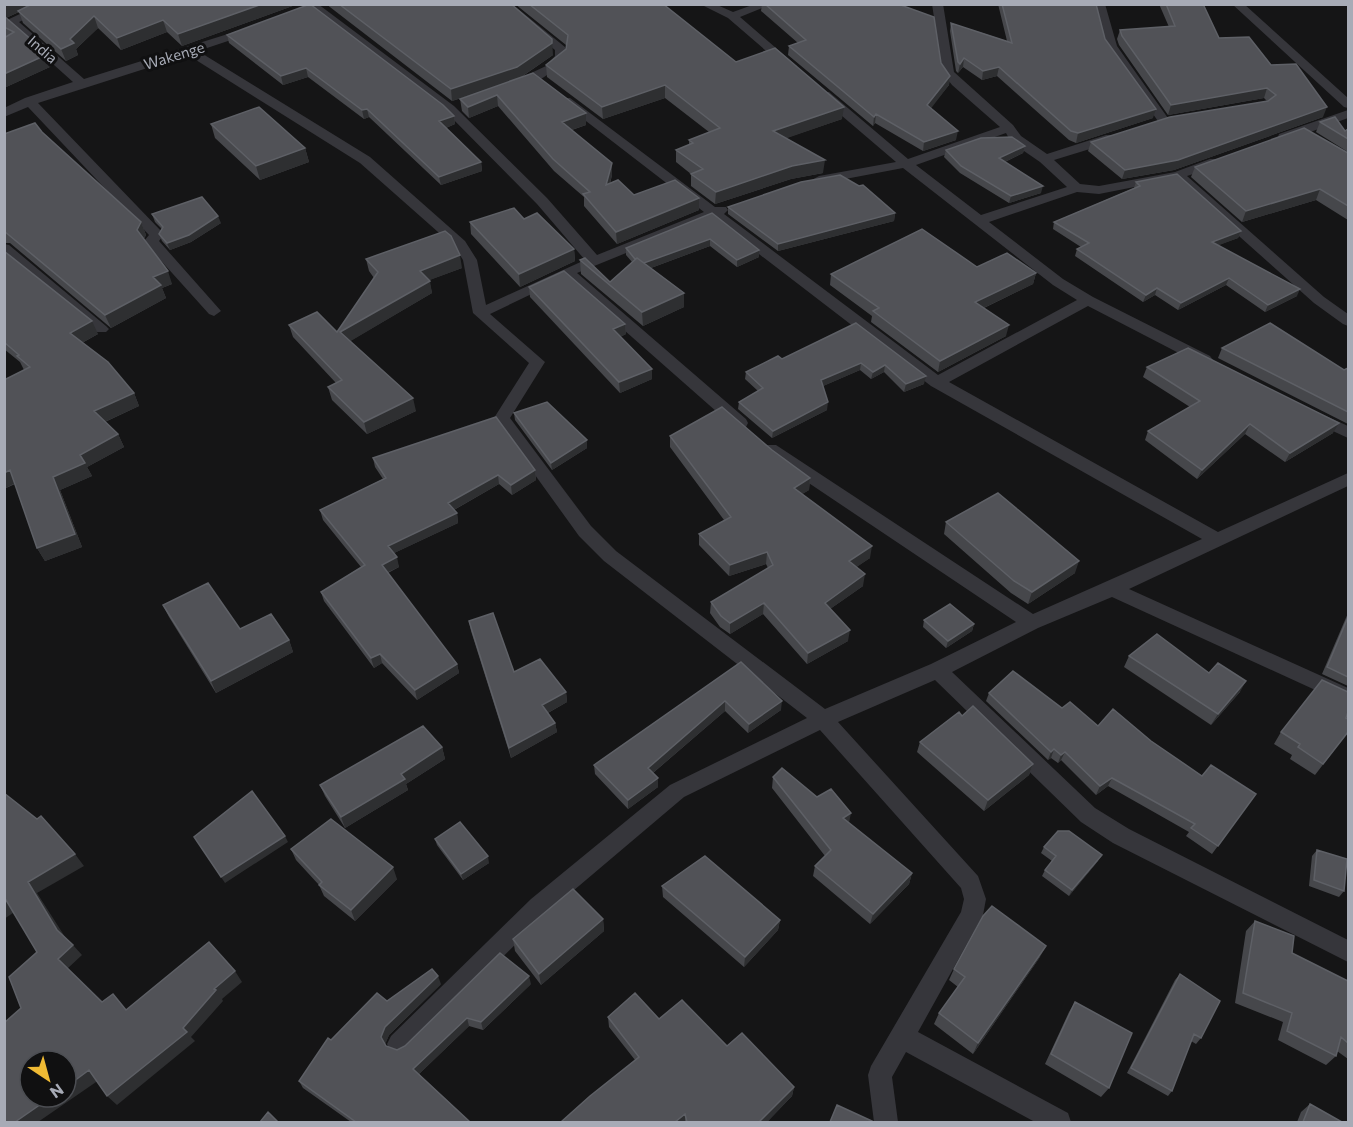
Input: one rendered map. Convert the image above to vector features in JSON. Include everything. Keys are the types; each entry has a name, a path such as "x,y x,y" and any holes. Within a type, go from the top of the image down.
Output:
{"lane":[{"name":"India","path":"52,4 11,21 81,83"},
{"path":"505,4 561,49 561,57 550,69 545,85"},
{"path":"705,4 732,16 906,164 1058,282 1088,300 1220,368"},
{"path":"732,16 767,4"},
{"path":"937,4 948,72 956,82 1009,128 1016,139 1044,159 1076,188"},
{"path":"1100,4 1111,46 1164,122"},
{"path":"1237,4 1348,105"},
{"path":"311,7 455,107 542,201 594,262"},
{"name":"Wakenge","path":"4,113 29,101 81,83 190,51 265,25"},
{"path":"190,51 365,160 460,244 470,260 480,313 537,362 502,418 585,531 610,556 823,719 970,883 975,899 972,915 880,1075 886,1122"},
{"path":"508,88 545,85 937,382 1218,540"},
{"path":"29,101 157,235 151,241 214,311"},
{"path":"1268,143 1348,114"},
{"path":"808,182 906,164 1009,128"},
{"path":"1301,131 1320,142"},
{"path":"1044,159 1121,135"},
{"path":"978,221 1076,188 1099,190 1178,175 1223,159"},
{"path":"1178,175 1319,300 1348,321"},
{"path":"480,313 567,272 734,206"},
{"path":"4,248 101,329"},
{"path":"567,272 779,456 1031,623"},
{"path":"937,382 1088,300"},
{"path":"1306,411 1348,433"},
{"path":"399,1044 539,906 669,796 823,719 938,670 1031,623 1112,589 1348,479"},
{"path":"1112,589 1348,697"},
{"path":"938,670 1096,821 1348,951"},
{"path":"901,1036 1059,1122"}],"building":[{"path":"32,4 262,4 178,34 163,20 117,38 94,16 70,39 74,43 61,49 18,11"},
{"path":"310,4 443,105 454,116 439,121 481,162 439,177 367,109 362,110 306,68 281,76 227,35"},
{"path":"339,4 511,4 552,39 552,43 517,67 451,89"},
{"path":"529,4 663,4 736,62 775,48 844,107 773,131 825,160 792,166 716,192 691,174 703,169 676,150 693,143 689,140 720,128 665,85 602,107 546,65 566,49 568,35"},
{"path":"765,4 898,4 934,17 941,63 950,76 927,105 958,131 924,142 876,114 874,117 789,46 806,40"},
{"path":"1002,4 1096,4 1105,39 1156,109 1078,133 1071,131 999,67 983,71 964,58 960,64 951,23 1012,43"},
{"path":"1166,4 1203,4 1219,38 1249,37 1271,65 1296,64 1327,107 1178,160 1125,170 1091,142 1170,117 1268,101 1276,95 1267,88 1171,105 1120,30 1175,26"},
{"path":"4,16 48,54 4,74 4,38 14,32 4,27"},
{"path":"533,73 586,113 562,122 612,163 606,185 618,180 634,195 675,180 699,198 616,232 583,194 590,192 553,159 497,95 468,107 460,99"},
{"path":"259,107 305,148 256,166 211,124"},
{"path":"1335,117 1345,131 1348,129 1348,139 1320,122"},
{"path":"35,123 141,222 137,230 168,271 153,277 161,285 105,315 4,231 4,134"},
{"path":"1304,128 1348,153 1348,206 1320,189 1246,211 1195,167"},
{"path":"1012,137 1025,146 999,158 1043,186 1011,196 961,166 946,150 981,138"},
{"path":"1177,174 1241,231 1212,242 1300,289 1268,305 1229,278 1181,303 1157,288 1146,295 1077,249 1089,243 1054,222 1140,186 1136,182"},
{"path":"840,175 859,186 863,185 895,213 778,244 728,207 801,182"},
{"path":"202,197 218,216 189,235 167,243 159,234 163,227 152,214"},
{"path":"514,208 524,219 537,213 574,249 519,274 470,222"},
{"path":"712,213 759,250 737,260 710,239 644,263 635,259 626,248"},
{"path":"922,229 977,267 1007,253 1036,273 975,302 1009,325 940,361 873,311 879,308 831,274"},
{"path":"445,231 451,236 460,255 420,271 430,281 340,332 413,398 364,422 328,387 342,380 289,325 317,312 337,332 378,272 366,259"},
{"path":"4,251 92,321 70,333 108,362 134,393 94,411 118,434 80,455 85,463 53,477 75,534 37,548 10,470 4,473 4,380 30,367 4,342"},
{"path":"585,258 610,282 637,258 684,293 642,312 580,260"},
{"path":"564,271 625,324 613,329 652,369 619,382 529,287"},
{"path":"856,323 926,376 906,384 885,365 873,372 861,363 821,380 828,402 773,431 739,402 763,388 746,372 778,356 782,359"},
{"path":"1270,323 1344,370 1348,368 1348,412 1222,348"},
{"path":"1188,348 1339,423 1290,453 1250,424 1202,470 1148,431 1200,401 1147,367"},
{"path":"547,402 587,440 551,463 514,413"},
{"path":"722,407 772,450 810,478 794,488 872,546 849,561 865,574 825,603 850,630 808,653 764,603 730,623 721,616 711,602 773,565 767,552 730,565 699,534 731,517 670,436"},
{"path":"496,417 535,470 511,485 498,475 448,503 457,513 388,546 397,557 382,565 457,664 415,690 380,654 371,658 321,592 365,565 320,510 386,478 373,458"},
{"path":"998,493 1079,561 1032,592 1014,581 946,522"},
{"path":"208,583 240,629 271,614 289,640 211,681 163,605"},
{"path":"950,604 974,624 948,641 924,620"},
{"path":"493,613 514,672 540,659 566,692 542,705 555,723 509,748 469,621"},
{"path":"1348,617 1348,677 1327,667"},
{"path":"1157,634 1209,673 1218,663 1246,681 1218,714 1129,656"},
{"path":"741,662 782,701 749,724 725,701 648,768 658,778 628,800 594,765"},
{"path":"1013,671 1062,708 1070,702 1098,726 1113,709 1151,741 1202,776 1211,765 1256,794 1218,846 1191,828 1195,824 1112,778 1100,786 1065,752 1061,755 1054,749 1051,752 989,693"},
{"path":"1322,680 1348,692 1346,718 1348,719 1348,732 1323,764 1298,747 1300,744 1281,732"},
{"path":"973,706 1033,764 988,800 920,742 959,712 962,716"},
{"path":"423,726 442,747 401,774 405,779 341,817 320,785"},
{"path":"782,768 817,797 831,789 851,813 843,818 912,873 873,914 815,866 831,850 773,777"},
{"path":"252,791 285,836 221,877 194,837"},
{"path":"4,793 37,819 41,816 75,854 28,882 57,930 73,945 58,959 102,1002 113,994 126,1010 209,942 235,971 214,989 216,990 183,1028 187,1032 107,1096 89,1070 78,1078 78,1049 18,1049 18,1109 34,1109 15,1122 4,1122 4,1023 21,1008 9,977 37,952 6,900 4,901"},
{"path":"331,819 393,867 351,910 319,885 322,882 291,849"},
{"path":"460,822 488,856 461,874 435,839"},
{"path":"1058,831 1069,831 1102,855 1072,890 1045,870 1056,856 1044,847"},
{"path":"1317,850 1347,859 1344,891 1314,880"},
{"path":"705,856 780,920 745,957 662,886"},
{"path":"573,889 603,919 539,974 513,939"},
{"path":"992,906 1046,946 978,1043 939,1013 965,977 954,969 983,916"},
{"path":"1255,921 1294,936 1292,953 1348,981 1348,1043 1341,1037 1336,1056 1287,1031 1292,1013 1243,993"},
{"path":"500,953 529,976 481,1022 467,1018 413,1069 470,1122 356,1122 299,1081 328,1038 331,1040 377,993 387,1001 432,969 438,976 385,1027 381,1037 386,1046 397,1050 405,1046"},
{"path":"1180,974 1220,1001 1201,1038 1194,1034 1172,1091 1131,1068"},
{"path":"635,993 659,1019 682,1000 727,1046 742,1033 794,1087 759,1122 687,1122 685,1114 675,1122 561,1122 639,1057 608,1017"},
{"path":"1075,1002 1132,1033 1109,1088 1051,1054"},
{"path":"1310,1104 1342,1122 1303,1122"},
{"path":"837,1105 874,1122 830,1122"},
{"path":"268,1112 278,1122 260,1122"}]}
